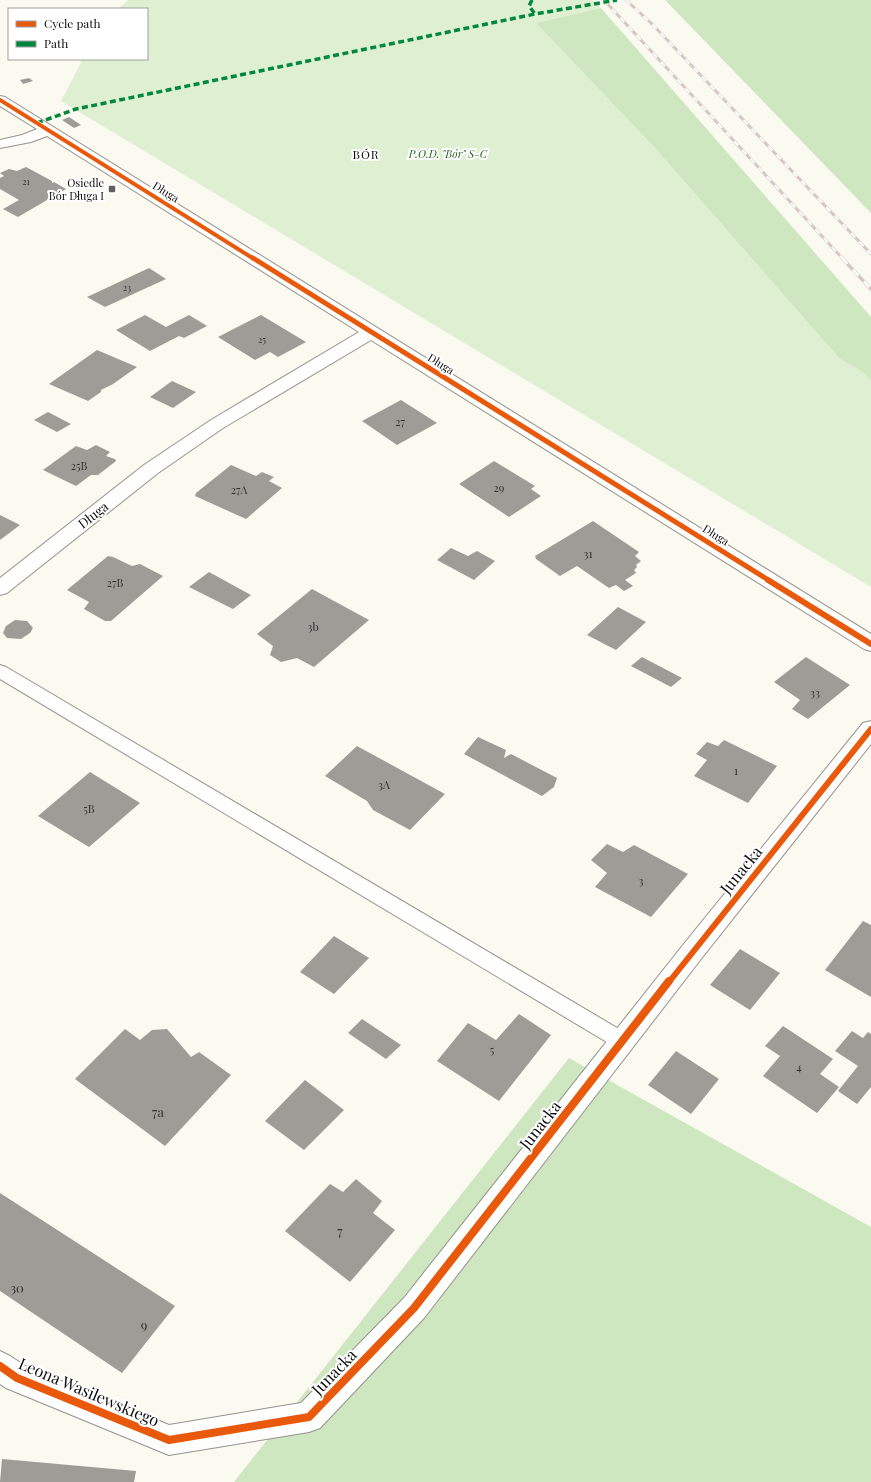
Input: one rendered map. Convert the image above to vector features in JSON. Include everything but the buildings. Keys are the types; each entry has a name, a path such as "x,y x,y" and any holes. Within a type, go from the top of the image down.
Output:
{"street":[{"name":"Długa","path":"0,100 871,644"},
{"path":"0,144 26,139 48,130"},
{"name":"Długa","path":"0,588 151,468 217,424 372,332"},
{"name":"Junacka","path":"169,1440 309,1417 414,1308 622,1041 871,729"},
{"name":"Leona Wasilewskiego","path":"0,1366 17,1378 169,1440"}],"lane":[{"path":"0,671 622,1041"}],"green space":[{"name":"P.O.D. \"Bór\" S-C","path":"128,0 593,0 601,8 536,23 654,147 839,358 864,373 871,381 871,587 61,101 82,60 148,60 148,8 119,8"},
{"path":"665,0 871,0 871,213"},
{"path":"601,8 871,317 871,381 864,373 839,358 654,147 536,23"},
{"path":"569,1058 871,1227 871,1482 234,1482"}],"railway":[{"path":"604,0 843,259"},
{"path":"626,0 651,23 871,254"},
{"path":"842,258 871,289"}],"marked path":[{"path":"532,0 529,6 535,14"},
{"path":"37,123 76,109 535,14 617,0"}],"cycle path":[{"path":"0,100 871,644"},
{"path":"0,1366 17,1378 169,1440 309,1417 414,1308 692,952 871,729"}],"place":[{"name":"Osiedle Bór Długa I","path":"112,189"}],"district":[{"name":"BÓR","path":"366,155"}]}
